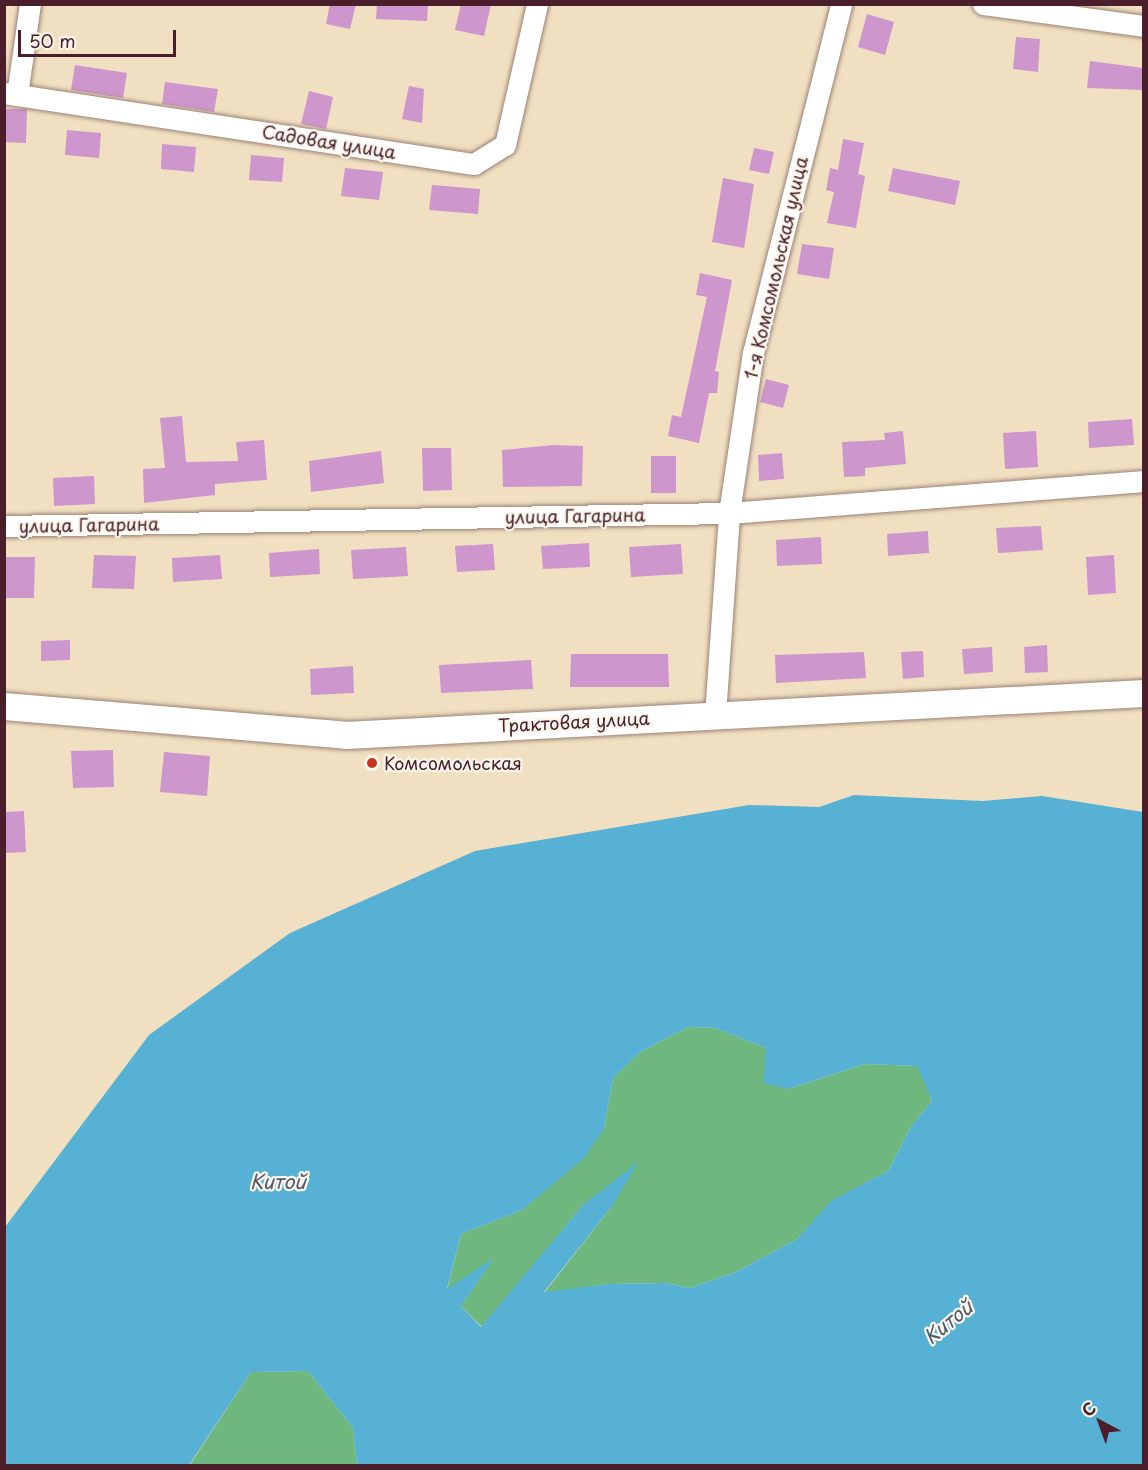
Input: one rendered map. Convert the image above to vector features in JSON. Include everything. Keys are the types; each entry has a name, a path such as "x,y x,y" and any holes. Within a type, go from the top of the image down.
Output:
{"street":[{"path":"11,94 30,4"},
{"name":"Садовая улица","path":"11,94 474,164 505,145 537,4"},
{"name":"1-я Комсомольская улица","path":"715,715 729,513 753,353 841,4"},
{"path":"983,4 1143,26"},
{"name":"улица Гагарина","path":"4,526 729,513 1143,481"},
{"name":"Трактовая улица","path":"4,706 346,735 1143,693"}],"green space":[{"path":"688,1027 715,1028 766,1048 788,1089 865,1064 918,1066 932,1101 912,1125 888,1171 833,1200 797,1239 736,1272 690,1288 666,1283 609,1284 544,1293 613,1205 583,1205 482,1327 461,1306 493,1259 447,1290 461,1234 522,1210 543,1192 604,1129 613,1078 640,1052"},
{"path":"308,1371 353,1428 357,1465 189,1466 251,1372"}],"water":[{"name":"Китой","path":"854,795 983,801 1042,796 1143,812 1143,1465 357,1465 353,1428 308,1371 251,1372 189,1465 5,1465 5,1227 149,1035 290,933 475,851 749,805 819,807","holes":["688,1027 715,1028 766,1048 763,1083 788,1089 865,1064 917,1066 932,1101 912,1125 888,1171 832,1200 797,1239 736,1272 690,1288 666,1283 609,1284 544,1292 613,1205 638,1162 583,1205 481,1327 461,1306 494,1258 447,1289 461,1234 522,1210 583,1159 604,1129 613,1078 640,1052"]}],"building":[{"path":"330,4 356,4 350,29 326,24"},
{"path":"377,4 428,4 427,21 376,19"},
{"path":"461,4 491,4 484,36 455,30"},
{"path":"867,14 894,22 885,55 858,47"},
{"path":"1016,37 1040,39 1038,72 1013,69"},
{"path":"1090,61 1143,68 1143,90 1087,88"},
{"path":"75,65 127,73 123,98 71,90"},
{"path":"165,82 218,89 214,112 162,104"},
{"path":"409,86 424,89 422,123 402,119"},
{"path":"309,91 333,97 326,129 301,124"},
{"path":"4,109 27,109 26,143 4,142"},
{"path":"67,130 101,133 99,158 65,155"},
{"path":"843,139 864,143 858,174 865,176 856,228 827,223 834,192 826,190 830,168 838,170"},
{"path":"162,144 196,147 194,172 161,169"},
{"path":"754,148 774,152 769,174 749,170"},
{"path":"251,155 284,158 282,182 249,180"},
{"path":"345,168 383,172 379,200 341,196"},
{"path":"893,168 960,181 955,205 888,191"},
{"path":"723,178 754,184 744,248 712,242"},
{"path":"432,185 480,189 478,214 429,210"},
{"path":"802,244 834,248 829,279 797,274"},
{"path":"700,273 732,280 715,371 719,372 717,393 709,393 699,443 668,436 672,415 681,417 707,297 696,295"},
{"path":"766,379 789,385 783,408 760,402"},
{"path":"182,416 186,462 238,461 236,442 264,440 267,480 215,484 215,495 144,503 143,469 165,468 160,418"},
{"path":"1132,419 1134,445 1089,448 1088,422"},
{"path":"903,431 906,464 865,468 865,476 844,477 842,442 885,440 884,433"},
{"path":"1036,431 1038,467 1005,469 1003,433"},
{"path":"553,445 583,446 582,486 503,487 502,450"},
{"path":"422,448 451,448 452,490 423,491"},
{"path":"381,451 384,483 311,492 309,461"},
{"path":"782,453 784,479 759,481 758,455"},
{"path":"651,456 676,456 676,493 651,493"},
{"path":"94,476 95,504 54,506 53,478"},
{"path":"1041,526 1043,550 998,553 996,528"},
{"path":"928,531 929,553 888,556 887,534"},
{"path":"821,537 822,564 777,566 776,540"},
{"path":"589,543 590,567 543,569 541,546"},
{"path":"493,544 495,570 457,572 455,546"},
{"path":"681,544 683,574 631,577 629,547"},
{"path":"406,547 408,576 353,579 351,550"},
{"path":"319,549 320,574 270,577 269,553"},
{"path":"94,555 136,556 134,589 92,588"},
{"path":"220,555 222,579 173,582 172,558"},
{"path":"1114,555 1116,593 1088,595 1086,557"},
{"path":"4,557 35,557 34,598 4,598"},
{"path":"70,640 70,660 41,661 41,641"},
{"path":"1047,645 1048,672 1025,673 1024,647"},
{"path":"992,647 993,672 964,674 962,649"},
{"path":"923,651 924,677 903,679 901,652"},
{"path":"864,652 866,678 776,683 775,655"},
{"path":"571,654 668,654 669,687 570,687"},
{"path":"531,660 533,689 441,693 439,665"},
{"path":"353,666 354,693 311,695 310,669"},
{"path":"113,750 114,787 73,788 71,751"},
{"path":"164,752 210,756 207,796 160,792"},
{"path":"24,811 26,852 4,853 4,812"}],"place":[{"name":"Комсомольская","path":"372,763"}]}
